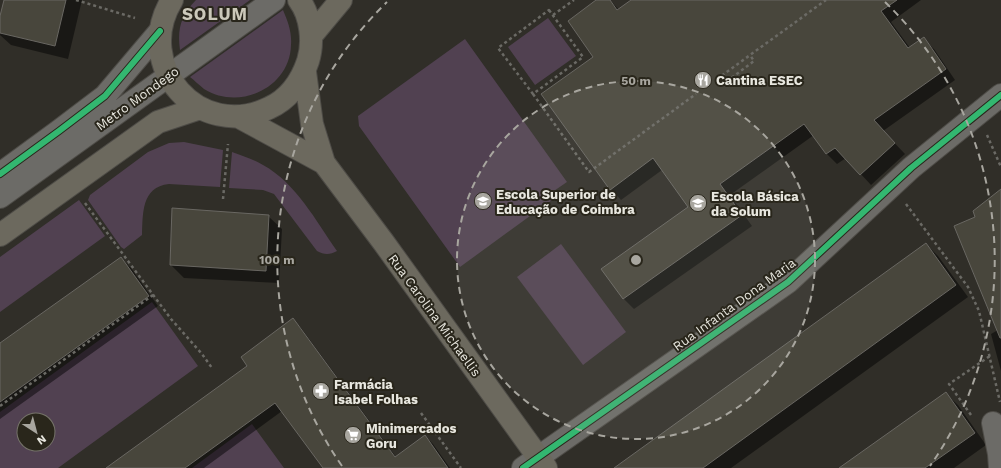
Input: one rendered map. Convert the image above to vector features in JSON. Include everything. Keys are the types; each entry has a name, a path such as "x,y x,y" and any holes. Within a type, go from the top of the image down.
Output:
{"main road":[{"path":"169,2 163,18 159,43 160,54 168,76 176,89 187,100 200,108 212,113 240,117 260,113 279,104 294,89 305,72 310,54 311,36 308,18 299,0"},
{"path":"311,36 341,0"},
{"name":"Rua Carolina Michaellis","path":"305,72 312,124 324,163 384,243 536,464"},
{"path":"0,235 158,122 200,108"},
{"name":"Rua Carolina Michaellis","path":"240,117 324,163"}],"street":[{"name":"Metro Mondego","path":"0,197 274,0"},
{"path":"0,174 59,132 105,96 160,31"},
{"name":"Rua Infanta Dona Maria","path":"536,464 788,282 911,168 1001,95"},
{"path":"989,417 999,454 1000,468"}],"path":[{"path":"76,0 135,18"},
{"path":"553,15 574,0"},
{"path":"717,79 826,0"},
{"path":"533,94 583,57 549,10 498,48 589,172 696,94"},
{"path":"722,85 754,61 750,55"},
{"path":"986,133 1001,167"},
{"path":"223,199 228,144"},
{"path":"85,202 171,319 202,354 212,368"},
{"path":"906,204 968,287 979,311 990,356 989,417"},
{"path":"0,406 153,295"},
{"path":"989,417 949,384 990,356"},
{"path":"421,413 460,468"}],"shaded area":[{"path":"196,0 250,0 180,50 179,35 181,23 187,11"},
{"path":"283,10 290,31 291,45 288,60 282,73 272,84 247,96 232,97 218,95 204,89 190,77"},
{"path":"548,18 576,56 535,85 508,47"},
{"path":"465,39 567,182 548,195 552,200 460,267 359,126 358,116"},
{"path":"184,142 223,150 220,187 169,184 160,186 153,190 145,203 142,235 124,249 121,247 88,200 90,195 148,152 169,143"},
{"path":"232,152 259,163 286,182 313,215 337,251 327,254 317,251 274,194 263,190 229,188"},
{"path":"79,200 105,236 0,312 0,257"},
{"path":"561,244 626,332 583,365 517,277"},
{"path":"152,302 198,366 58,468 0,468 0,412"},
{"path":"252,424 284,468 192,468"}],"building":[{"path":"4,0 66,0 55,46 0,33 0,16"},
{"path":"596,0 610,0 617,10 631,0 897,0 881,11 908,48 924,37 946,69 874,120 895,143 860,175 835,148 826,154 804,124 720,184 742,215 623,299 601,269 688,207 653,158 610,190 541,94 593,57 568,21"},
{"path":"1001,189 1000,338 954,226 975,217 973,211"},
{"path":"172,208 269,215 266,271 170,265"},
{"path":"926,243 956,285 703,468 614,468"},
{"path":"121,257 149,296 0,402 0,343"},
{"path":"293,318 395,457 425,435 448,468 323,468 275,403 185,468 106,468 247,366 241,357"},
{"path":"946,392 975,433 925,468 839,468"}],"cycle path":[{"path":"0,174 105,96 160,31"},
{"path":"523,468 788,282 911,168 1001,95"}],"place":[{"name":"Cantina ESEC","path":"703,80"},
{"name":"Escola Superior de Educação de Coimbra","path":"483,201"},
{"name":"Escola Básica da Solum","path":"698,203"},
{"name":"Farmácia Isabel Folhas","path":"321,391"},
{"name":"Minimercados Goru","path":"353,435"}],"district":[{"name":"SOLUM","path":"215,14"}]}
